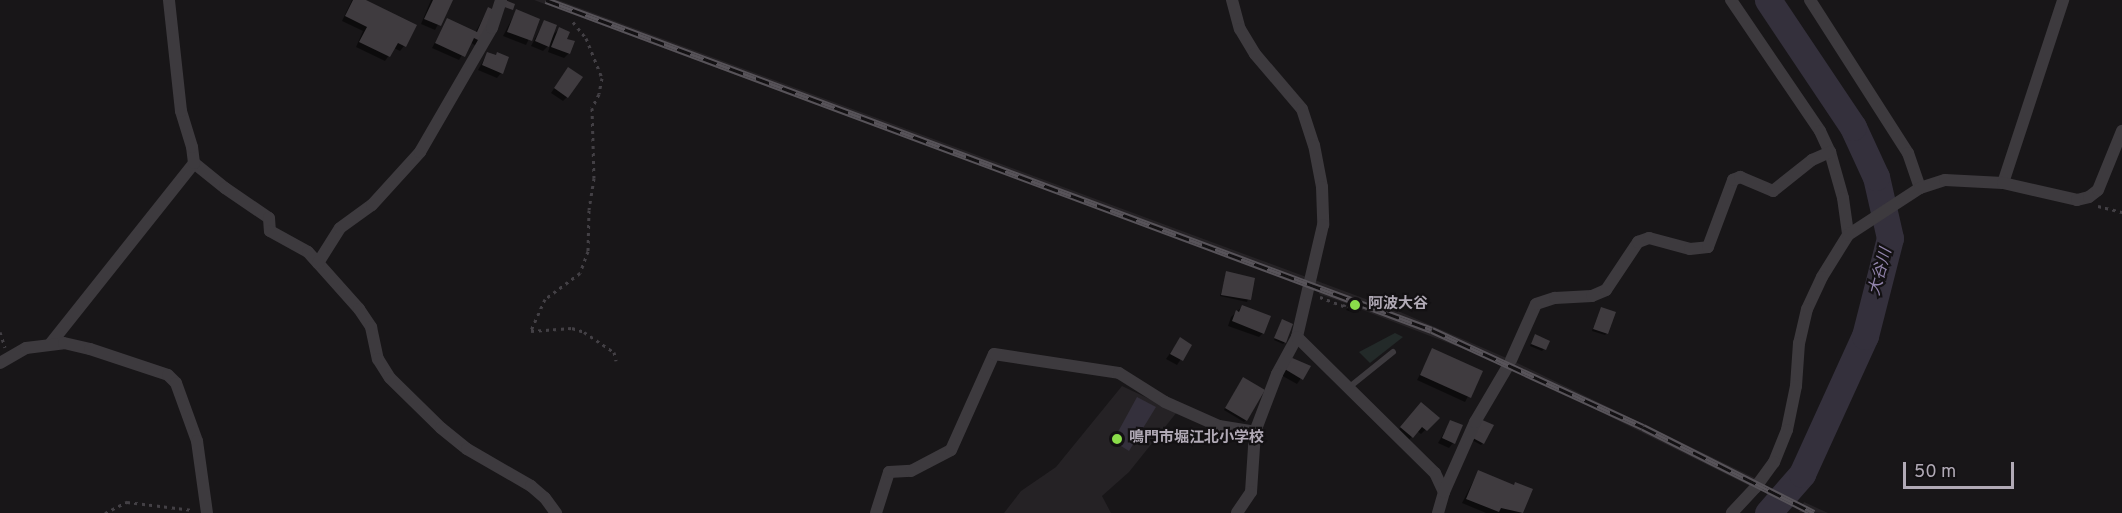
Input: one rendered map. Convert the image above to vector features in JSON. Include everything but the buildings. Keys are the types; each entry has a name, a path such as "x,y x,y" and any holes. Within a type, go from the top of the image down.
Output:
{"street":[{"path":"169,0 181,111 192,147 194,163 225,188 269,218 270,231 308,252 359,309 371,327 378,360 390,378 441,428 467,449 531,486 545,498 556,513"},
{"path":"318,263 340,228 372,205 420,152 492,28 501,0"},
{"path":"1232,0 1240,29 1255,54 1302,109 1314,145 1322,187 1323,225 1297,337 1277,374 1255,432 1251,492 1237,513"},
{"path":"1731,0 1820,131 1830,152 1843,198 1848,235"},
{"path":"1810,0 1908,153 1916,189"},
{"path":"2003,183 2063,0"},
{"path":"1732,513 1755,488 1773,462 1787,430 1796,386 1799,343 1807,309 1822,277 1848,235 1916,189 1945,180 2003,183 2077,200 2089,197 2098,190 2122,131"},
{"path":"1438,513 1444,492 1475,422 1510,363 1536,304 1555,298 1592,296 1606,290 1638,242 1648,238 1690,249 1708,248 1733,180 1740,177 1773,191 1812,160 1830,152"},
{"path":"51,343 194,163"},
{"path":"1297,337 1347,389 1435,473 1444,492"},
{"path":"0,363 26,348 51,343 90,349 168,375 176,383 196,441 207,512"},
{"path":"876,513 889,472 911,471 951,450 994,354 1119,373 1165,402 1219,426 1255,432"}],"lane":[{"path":"1347,389 1393,352"}],"path":[{"path":"573,22 586,38 602,78 599,94 592,108 594,178 589,210 588,251 580,273 546,299 531,331 572,328 598,339 615,352 616,361"},
{"path":"2089,197 2093,205 2122,212"},
{"path":"1306,292 1344,306 1345,304"},
{"path":"105,513 127,502 207,512"}],"shaded area":[{"path":"534,0 558,0 1398,311 1511,360 1763,482 1758,490 1508,366 1360,309 1359,312 1347,308 1348,304 1319,294 1320,291"},
{"path":"1395,333 1403,337 1370,363 1359,352"},
{"name":"鳴門市堀江北小学校","path":"1122,386 1177,412 1129,472 1102,496 1111,513 1004,513 1021,491 1056,467"},
{"path":"1137,397 1156,407 1129,451 1113,441"},
{"path":"1804,502 1828,513 1799,512"}],"waterway":[{"name":"大谷川","path":"1768,0 1853,127 1876,177 1890,238 1865,336 1802,474 1768,513"}],"railway":[{"path":"546,0 1432,330 1643,427 1814,513"}],"place":[{"name":"阿波大谷","path":"1355,305"},
{"name":"鳴門市堀江北小学校","path":"1117,439"}]}
